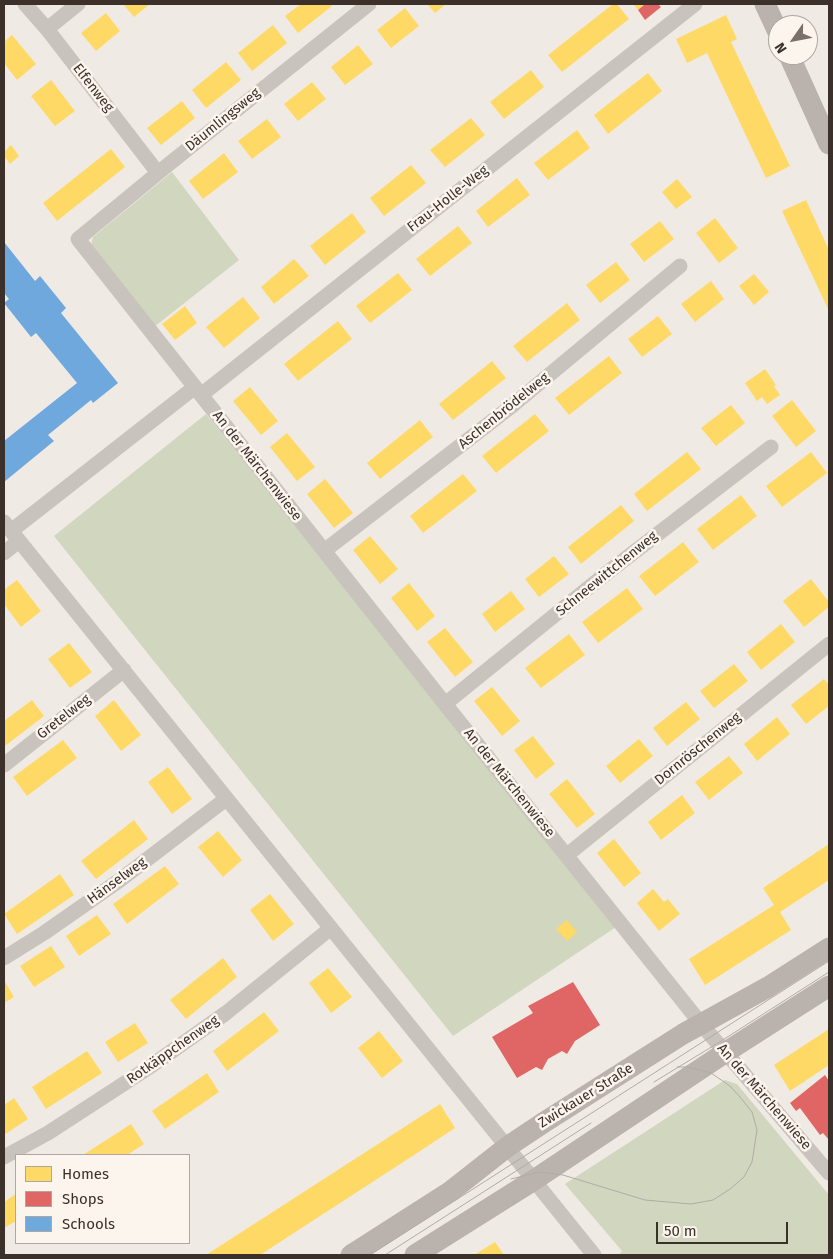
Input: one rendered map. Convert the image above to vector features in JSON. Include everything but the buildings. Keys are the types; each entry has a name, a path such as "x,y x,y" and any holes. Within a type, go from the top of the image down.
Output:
{"main road":[{"path":"793,65 829,144"},
{"name":"Zwickauer Straße","path":"351,1255 450,1191 507,1147 683,1034 768,987 829,948"},
{"path":"415,1255 534,1180 829,986"}],"street":[{"name":"Elfenweg","path":"25,4 47,29 158,173"},
{"path":"47,29 78,4"},
{"name":"Däumlingsweg","path":"78,239 369,4"},
{"name":"Frau-Holle-Weg","path":"198,391 695,4"},
{"name":"An der Märchenwiese","path":"78,239 445,704 702,1025 829,1173"},
{"name":"Aschenbrödelweg","path":"324,551 513,405 680,266"},
{"path":"4,553 11,531 198,391"},
{"name":"Schneewittchenweg","path":"445,704 611,570 771,447"},
{"path":"11,531 594,1255"},
{"name":"Dornröschenweg","path":"567,855 829,644"},
{"name":"Gretelweg","path":"4,765 124,670"},
{"name":"Hänselweg","path":"4,958 44,934 120,880 226,799"},
{"name":"Rotkäppchenweg","path":"4,1157 48,1133 164,1057 226,1013 331,928"}],"green space":[{"path":"172,172 239,260 154,327 91,245 93,237"},
{"path":"206,414 616,927 453,1036 54,536"},
{"path":"725,1080 737,1084 829,1195 829,1255 619,1255 622,1251 565,1184"}],"tram line":[{"path":"370,1255 829,961"},
{"path":"654,1082 829,972"},
{"path":"511,1179 539,1172 563,1175 645,1200 691,1204 713,1200 730,1189 744,1177 752,1162 757,1130 752,1112 730,1086 711,1073 687,1067 677,1067"},
{"path":"385,1255 591,1123"}]}
